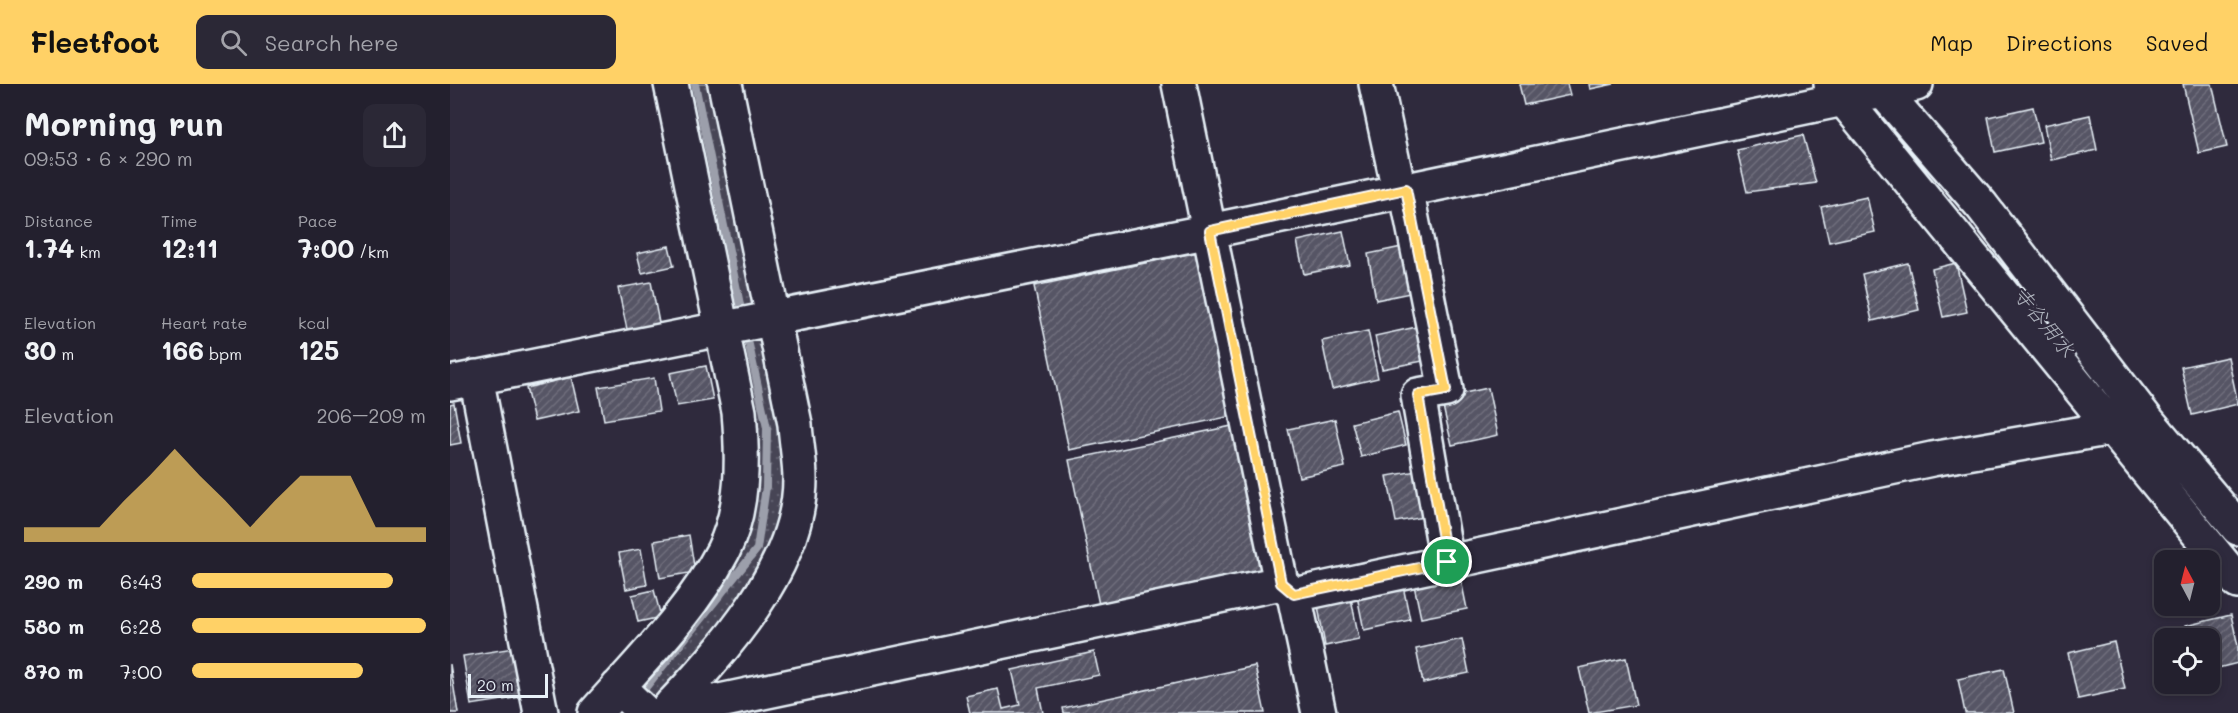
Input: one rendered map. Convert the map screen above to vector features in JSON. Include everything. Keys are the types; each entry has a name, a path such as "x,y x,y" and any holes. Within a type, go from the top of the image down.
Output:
{"street":[{"path":"595,713 686,608 723,550 738,500 742,453 739,412 671,84"},
{"path":"660,710 747,620 777,566 792,528 800,480 795,424 725,84"},
{"path":"1179,84 1288,589 1319,713"},
{"path":"1376,84 1403,190 1446,390 1418,395 1447,562"},
{"path":"541,713 463,380 1210,231 1839,93 1916,84"},
{"path":"1880,89 1982,206 2238,582"},
{"path":"1839,93 2129,423 2238,528"},
{"path":"618,687 660,710 715,702 1288,589 1447,562 1932,459 2129,423"}],"shaded area":[{"path":"671,84 725,84 790,398 792,528 665,713 594,713 631,672 738,500"}],"building":[{"path":"1519,84 1567,84 1570,95 1524,105"},
{"path":"1589,84 1614,84 1590,89"},
{"path":"2183,84 2212,84 2227,147 2199,153"},
{"path":"2033,107 2041,142 1995,152 1988,117"},
{"path":"2090,115 2097,150 2051,160 2044,125"},
{"path":"1803,135 1816,183 1747,192 1737,150"},
{"path":"1867,197 1875,232 1829,242 1821,207"},
{"path":"1343,231 1350,265 1304,274 1297,241"},
{"path":"669,246 674,266 642,273 637,253"},
{"path":"1402,247 1410,293 1376,300 1368,254"},
{"path":"1198,252 1232,416 1069,450 1034,286"},
{"path":"1908,263 1919,310 1872,321 1862,274"},
{"path":"1956,263 1967,312 1943,317 1932,269"},
{"path":"651,282 660,328 628,334 618,288"},
{"path":"1421,326 1428,360 1382,369 1375,336"},
{"path":"1368,331 1378,378 1332,389 1322,341"},
{"path":"2228,357 2238,404 2192,415 2181,367"},
{"path":"706,366 713,400 677,406 670,373"},
{"path":"571,377 579,411 534,421 526,388"},
{"path":"654,378 659,411 604,420 598,387"},
{"path":"1488,388 1498,435 1452,445 1441,398"},
{"path":"454,403 461,443 450,445 450,404"},
{"path":"1398,412 1406,445 1361,457 1352,423"},
{"path":"1335,419 1345,467 1299,477 1288,429"},
{"path":"1232,426 1266,590 1103,624 1069,460"},
{"path":"1422,470 1430,516 1396,522 1387,476"},
{"path":"689,535 695,572 660,578 654,541"},
{"path":"641,549 647,585 626,589 619,553"},
{"path":"1460,575 1467,609 1421,618 1414,585"},
{"path":"1403,586 1410,620 1364,630 1357,596"},
{"path":"654,590 661,617 638,622 632,595"},
{"path":"1350,593 1359,639 1325,646 1317,600"},
{"path":"2231,615 2238,646 2238,663 2220,668 2220,628 2185,628 2185,626"},
{"path":"1462,639 1469,673 1423,683 1416,649"},
{"path":"2114,642 2125,689 2078,699 2068,653"},
{"path":"513,648 521,697 471,705 463,656"},
{"path":"1094,652 1099,675 1038,688 1043,713 970,713 966,696 998,689 1003,709 1020,705 1012,670"},
{"path":"1626,658 1636,705 1589,713 1579,668"},
{"path":"450,664 458,713 450,713"},
{"path":"1255,666 1265,713 1064,713 1063,708"},
{"path":"2004,669 2014,713 1965,713 1958,679"}],"waterway":[{"path":"695,84 743,319"},
{"path":"638,697 757,549 766,487 767,428 746,331"}],"route":[{"path":"1406,189 1446,390 1418,395 1447,562 1294,594 1281,583 1210,231 1406,189"}],"water label":[{"name":"寺谷用水","path":"2045,321"}]}
